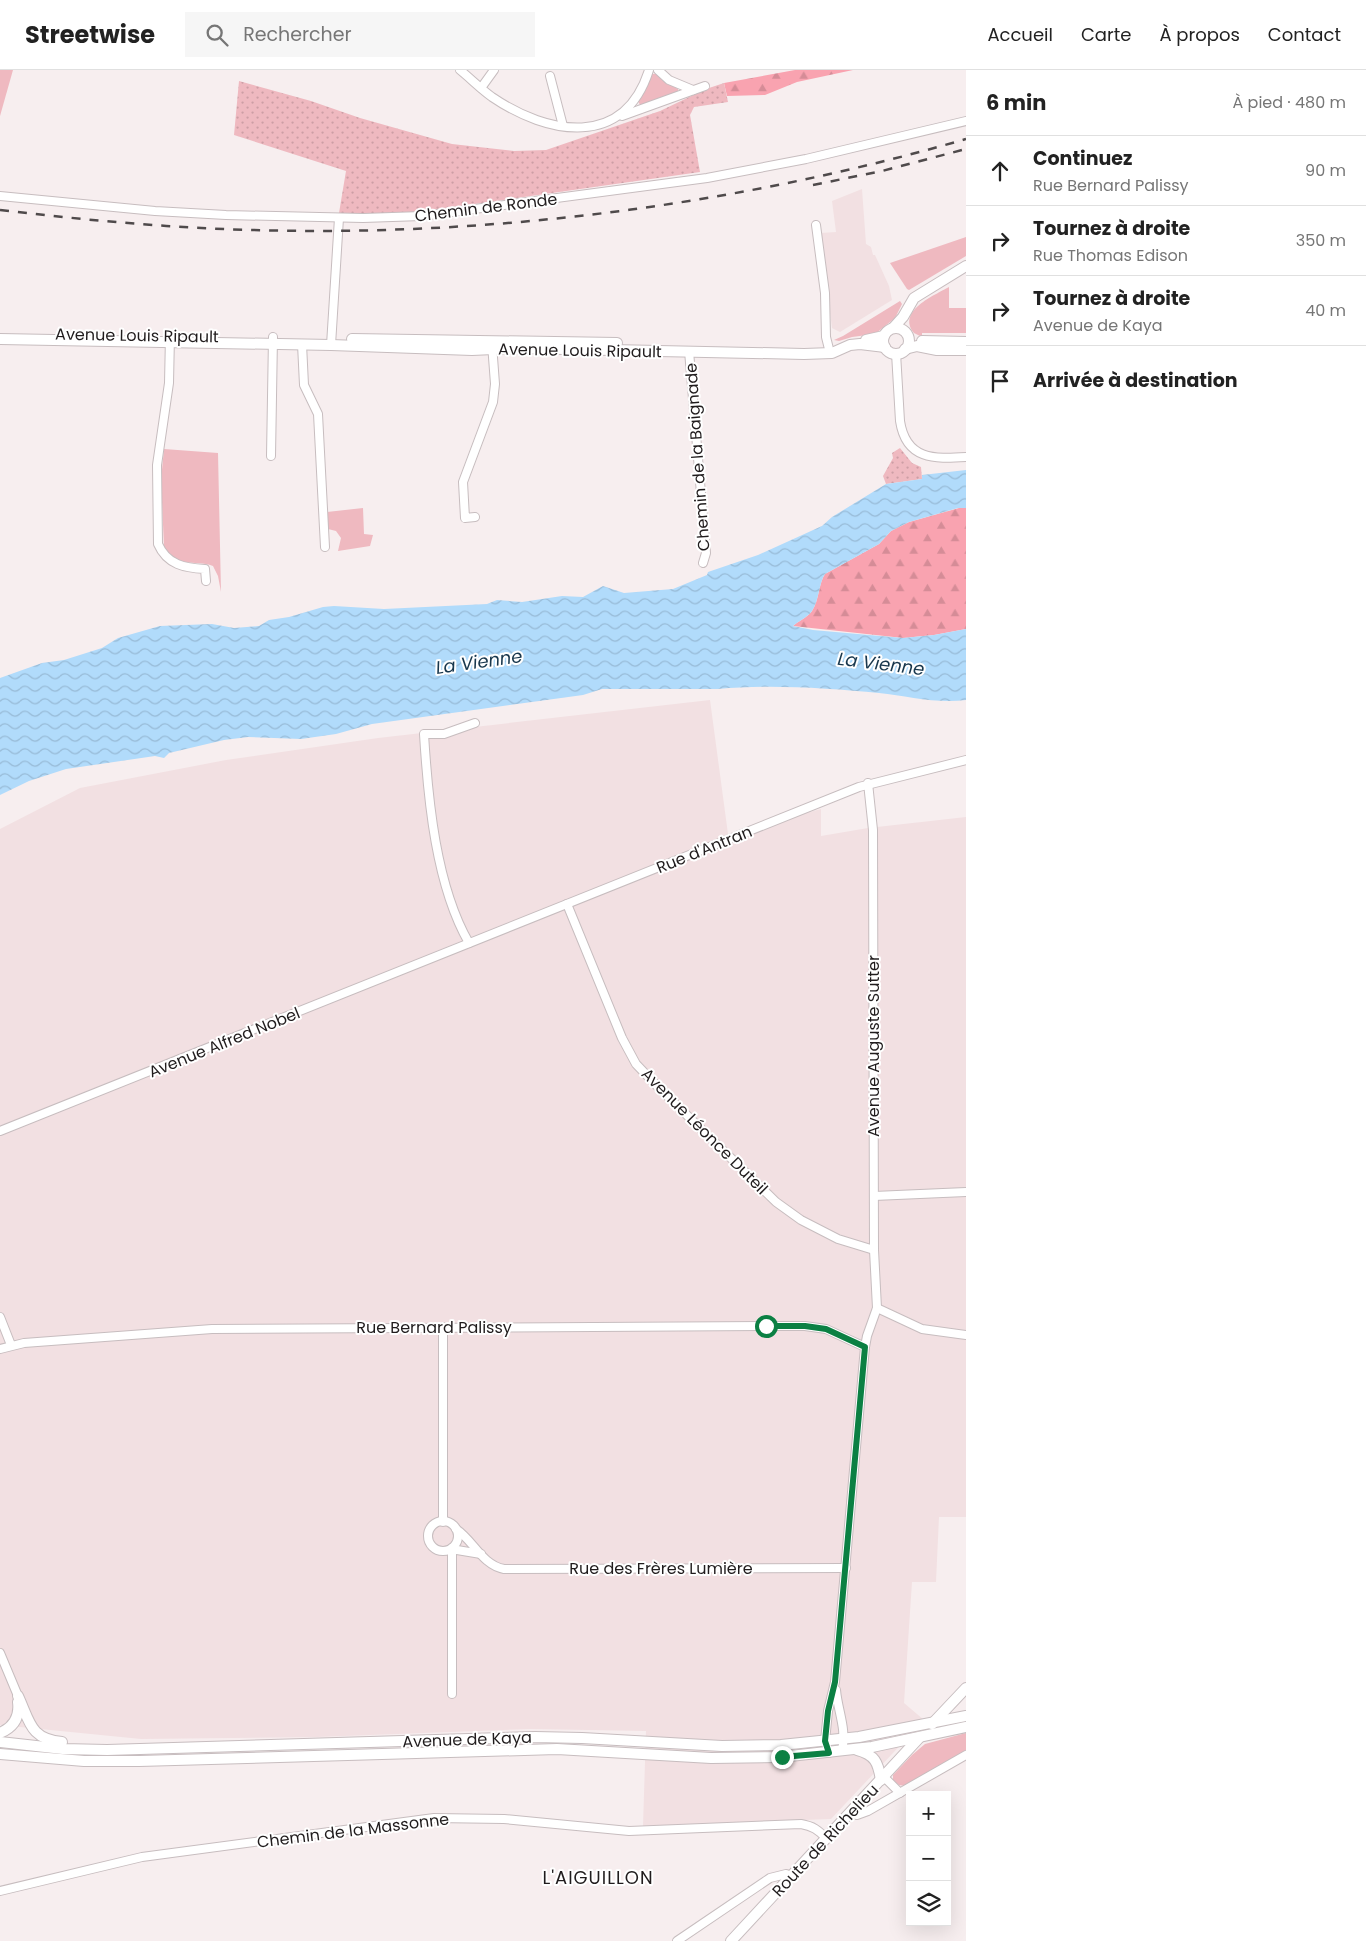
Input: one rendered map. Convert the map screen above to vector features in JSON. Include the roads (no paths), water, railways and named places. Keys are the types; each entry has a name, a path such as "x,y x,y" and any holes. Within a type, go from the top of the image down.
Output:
{"main road":[{"path":"966,266 914,298 893,328 888,331 884,341 890,352 917,346 937,350 966,350"},
{"path":"901,351 908,344 906,311"},
{"path":"893,328 930,342 966,342"},
{"name":"Avenue Louis Ripault","path":"0,333 331,342 472,350 492,345 829,350"},
{"name":"Avenue Louis Ripault","path":"0,339 170,339"},
{"name":"Avenue Louis Ripault","path":"273,341 302,344 331,342"},
{"name":"Avenue Louis Ripault","path":"492,345 689,351 829,350 884,341"},
{"name":"Route de Richelieu","path":"731,1941 966,1688"},
{"path":"0,1733 15,1722 19,1710 18,1696"},
{"path":"18,1696 36,1734 43,1738 147,1749"},
{"name":"Avenue de Kaya","path":"0,1742 70,1749 147,1749 535,1737 722,1746 781,1745 845,1739 932,1724 966,1716"},
{"name":"Avenue de Kaya","path":"0,1754 108,1762 536,1749 711,1758 782,1757 856,1749 918,1739 966,1728"},
{"path":"856,1749 870,1754 882,1778"}],"street":[{"path":"460,70 481,88 514,109 539,120 563,126 590,126 705,86"},
{"path":"481,88 494,70"},
{"path":"615,118 627,110 636,99 649,70"},
{"path":"658,70 678,86 693,90"},
{"path":"550,76 563,126"},
{"name":"Chemin de Ronde","path":"0,196 164,211 262,217 422,216 707,178 806,159 966,121"},
{"path":"331,342 339,218"},
{"path":"816,225 825,293 829,350"},
{"path":"170,339 170,383 158,465 158,544 162,554 173,563 186,568 205,569 206,581"},
{"path":"271,456 273,341"},
{"path":"302,344 304,385 318,414 325,547"},
{"path":"475,518 465,518 462,486 493,402 495,384 492,345"},
{"name":"Chemin de la Baignade","path":"689,351 706,553 703,563"},
{"path":"901,351 901,429 920,455 931,458 966,457"},
{"path":"469,943 457,919 442,870 428,790 424,734 444,734 475,723"},
{"name":"Rue d'Antran","path":"448,952 868,783 966,760"},
{"name":"Avenue Auguste Sutter","path":"868,783 873,840 874,1250 877,1308"},
{"name":"Avenue Léonce Duteil","path":"567,904 622,1038 636,1064 658,1088 776,1202 805,1222 838,1239 874,1250"},
{"name":"Avenue Alfred Nobel","path":"0,1131 448,952"},
{"path":"874,1196 966,1192"},
{"path":"829,1753 825,1741 828,1711 835,1682 867,1336 877,1308 922,1329 966,1335"},
{"path":"0,1317 11,1345"},
{"name":"Rue Bernard Palissy","path":"0,1349 11,1345 185,1330 805,1326 826,1329 865,1347"},
{"path":"442,1327 443,1522"},
{"path":"438,1522 452,1525 456,1529 457,1541 452,1548 439,1551 431,1546 428,1532 438,1522"},
{"name":"Rue des Frères Lumière","path":"456,1529 468,1538 494,1566 504,1568 846,1568"},
{"path":"452,1548 452,1694"},
{"name":"Rue des Frères Lumière","path":"452,1548 481,1554"},
{"path":"0,1653 18,1696"},
{"path":"835,1682 837,1706 845,1739 842,1751"},
{"path":"851,1814 857,1815 868,1811 966,1755"},
{"path":"882,1778 900,1793"},
{"name":"Chemin de la Massonne","path":"0,1891 142,1857 434,1818 504,1819 629,1831 801,1824 810,1825 826,1838"},
{"path":"677,1941 770,1878 786,1874 791,1876"}],"water":[{"name":"La Vienne","path":"966,470 966,508 958,508 909,522 891,531 879,544 825,574 812,611 793,626 813,630 903,638 966,629 966,700 933,700 879,693 798,687 602,689 583,695 372,724 336,734 301,739 248,737 224,740 169,753 164,758 155,756 66,769 29,781 0,795 0,678 42,663 64,660 102,648 118,638 160,626 212,624 234,628 259,626 269,620 334,606 384,609 487,604 497,600 522,602 562,596 583,597 603,586 624,593 673,589 707,575 708,572 758,555 822,526 832,517 886,484 922,479 922,475"}],"railway":[{"path":"0,210 127,223 254,230 343,231 523,222 703,199 792,182 880,162 966,139"},
{"path":"813,185 882,171 966,149"}],"district":[{"name":"L'AIGUILLON","path":"598,1878"}]}
